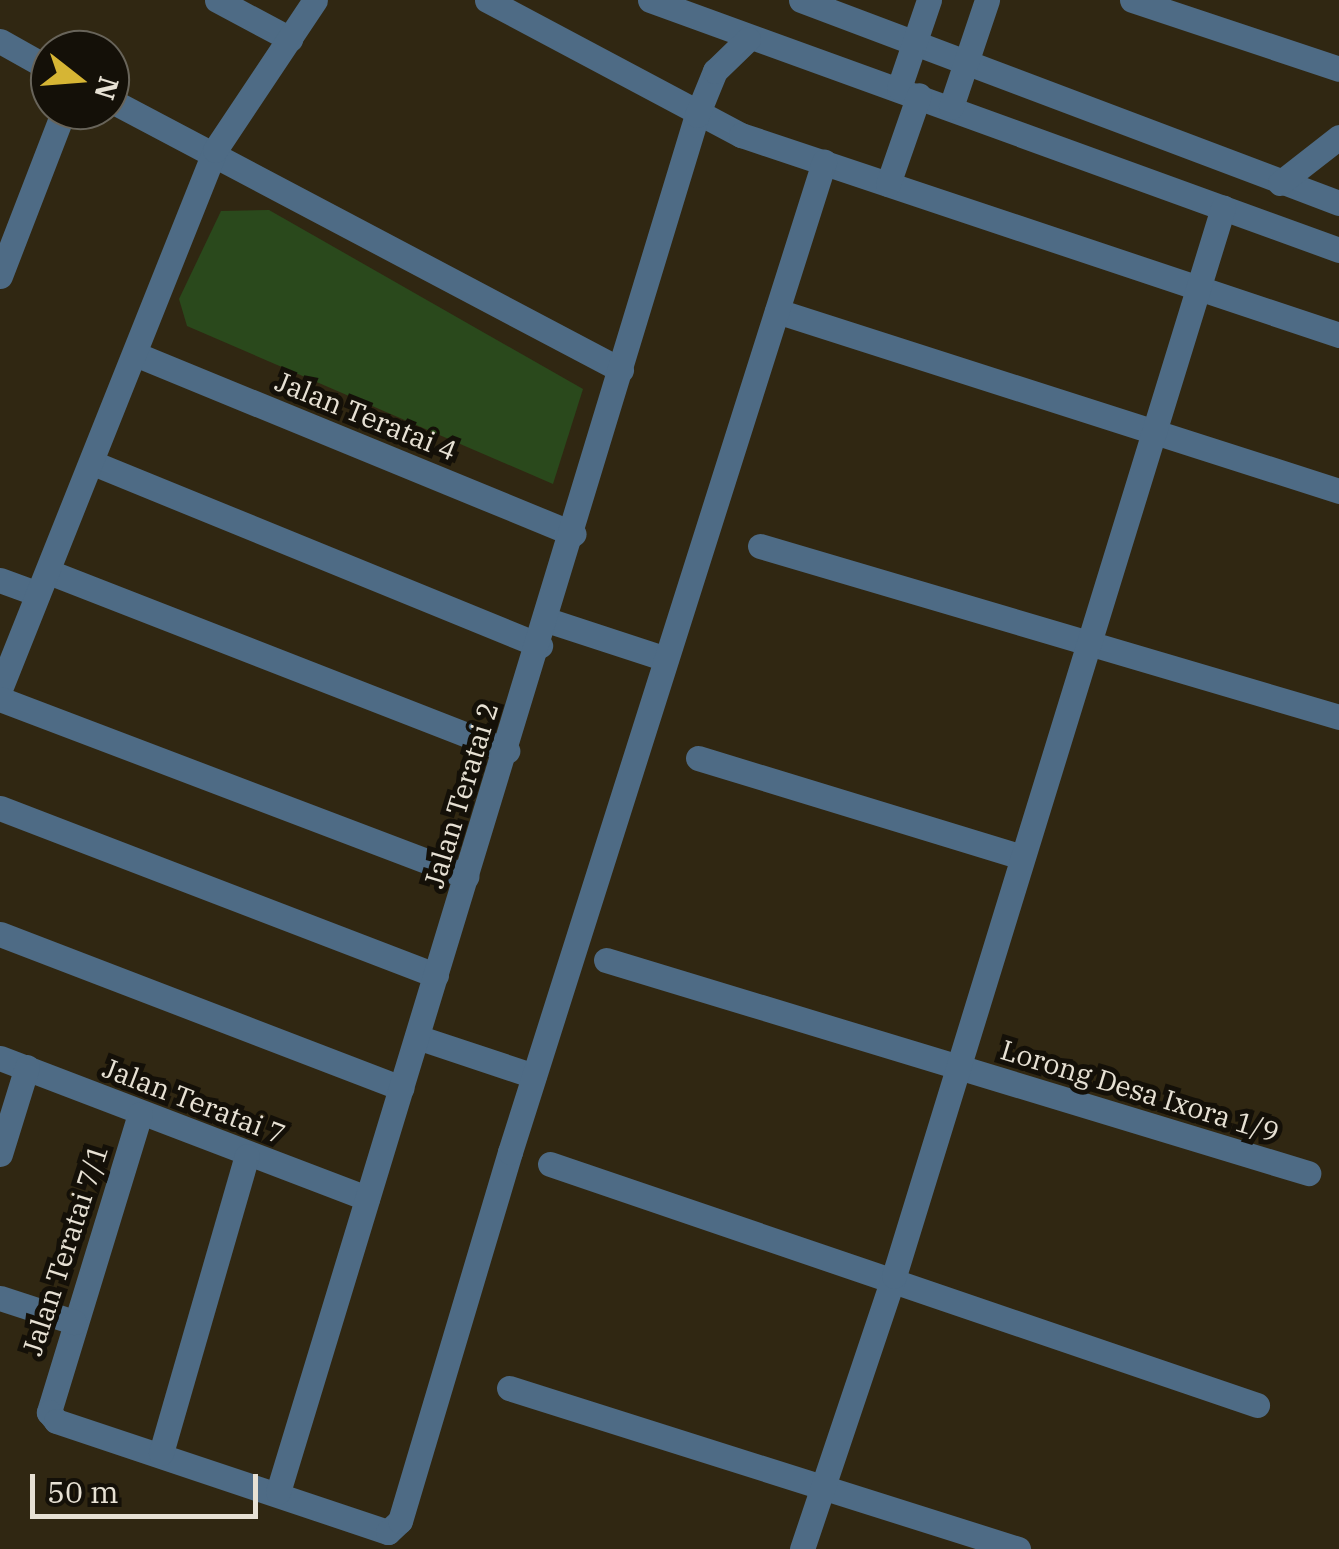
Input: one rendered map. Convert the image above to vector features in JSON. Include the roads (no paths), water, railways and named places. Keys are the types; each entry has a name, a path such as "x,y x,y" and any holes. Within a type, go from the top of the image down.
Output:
{"street":[{"path":"217,0 290,39"},
{"path":"0,690 215,150 315,0"},
{"path":"486,0 697,115 1195,291 1339,335"},
{"path":"650,0 748,39 909,91 1339,250"},
{"path":"801,0 967,59 1339,203"},
{"path":"888,184 909,91 915,40 928,0"},
{"path":"951,107 986,0"},
{"path":"1132,0 1339,69"},
{"name":"Jalan Teratai 2","path":"278,1492 574,534 697,115 715,71 748,39"},
{"path":"0,41 30,58"},
{"path":"130,110 215,150 622,370"},
{"path":"0,276 56,130"},
{"path":"1280,183 1339,137"},
{"path":"247,1156 161,1453 388,1532 400,1521 534,1076 824,162"},
{"path":"802,1549 894,1276 1019,856 1224,208"},
{"path":"777,311 1150,435 1339,491"},
{"name":"Jalan Teratai 4","path":"135,354 574,534"},
{"path":"92,463 543,633 666,660"},
{"path":"760,546 1339,717"},
{"path":"0,580 44,583 507,751"},
{"path":"0,700 467,876"},
{"path":"698,758 1019,856"},
{"path":"0,808 436,976"},
{"path":"0,934 401,1088"},
{"name":"Lorong Desa Ixora 1/9","path":"606,960 1308,1173"},
{"path":"417,1036 534,1076"},
{"name":"Jalan Teratai 7","path":"0,1058 247,1156 367,1198"},
{"path":"0,1154 27,1067"},
{"name":"Jalan Teratai 7/1","path":"140,1114 47,1405 56,1420 161,1453"},
{"path":"550,1164 894,1276 1258,1405"},
{"path":"0,1298 74,1322"},
{"path":"509,1388 1018,1549"}]}
